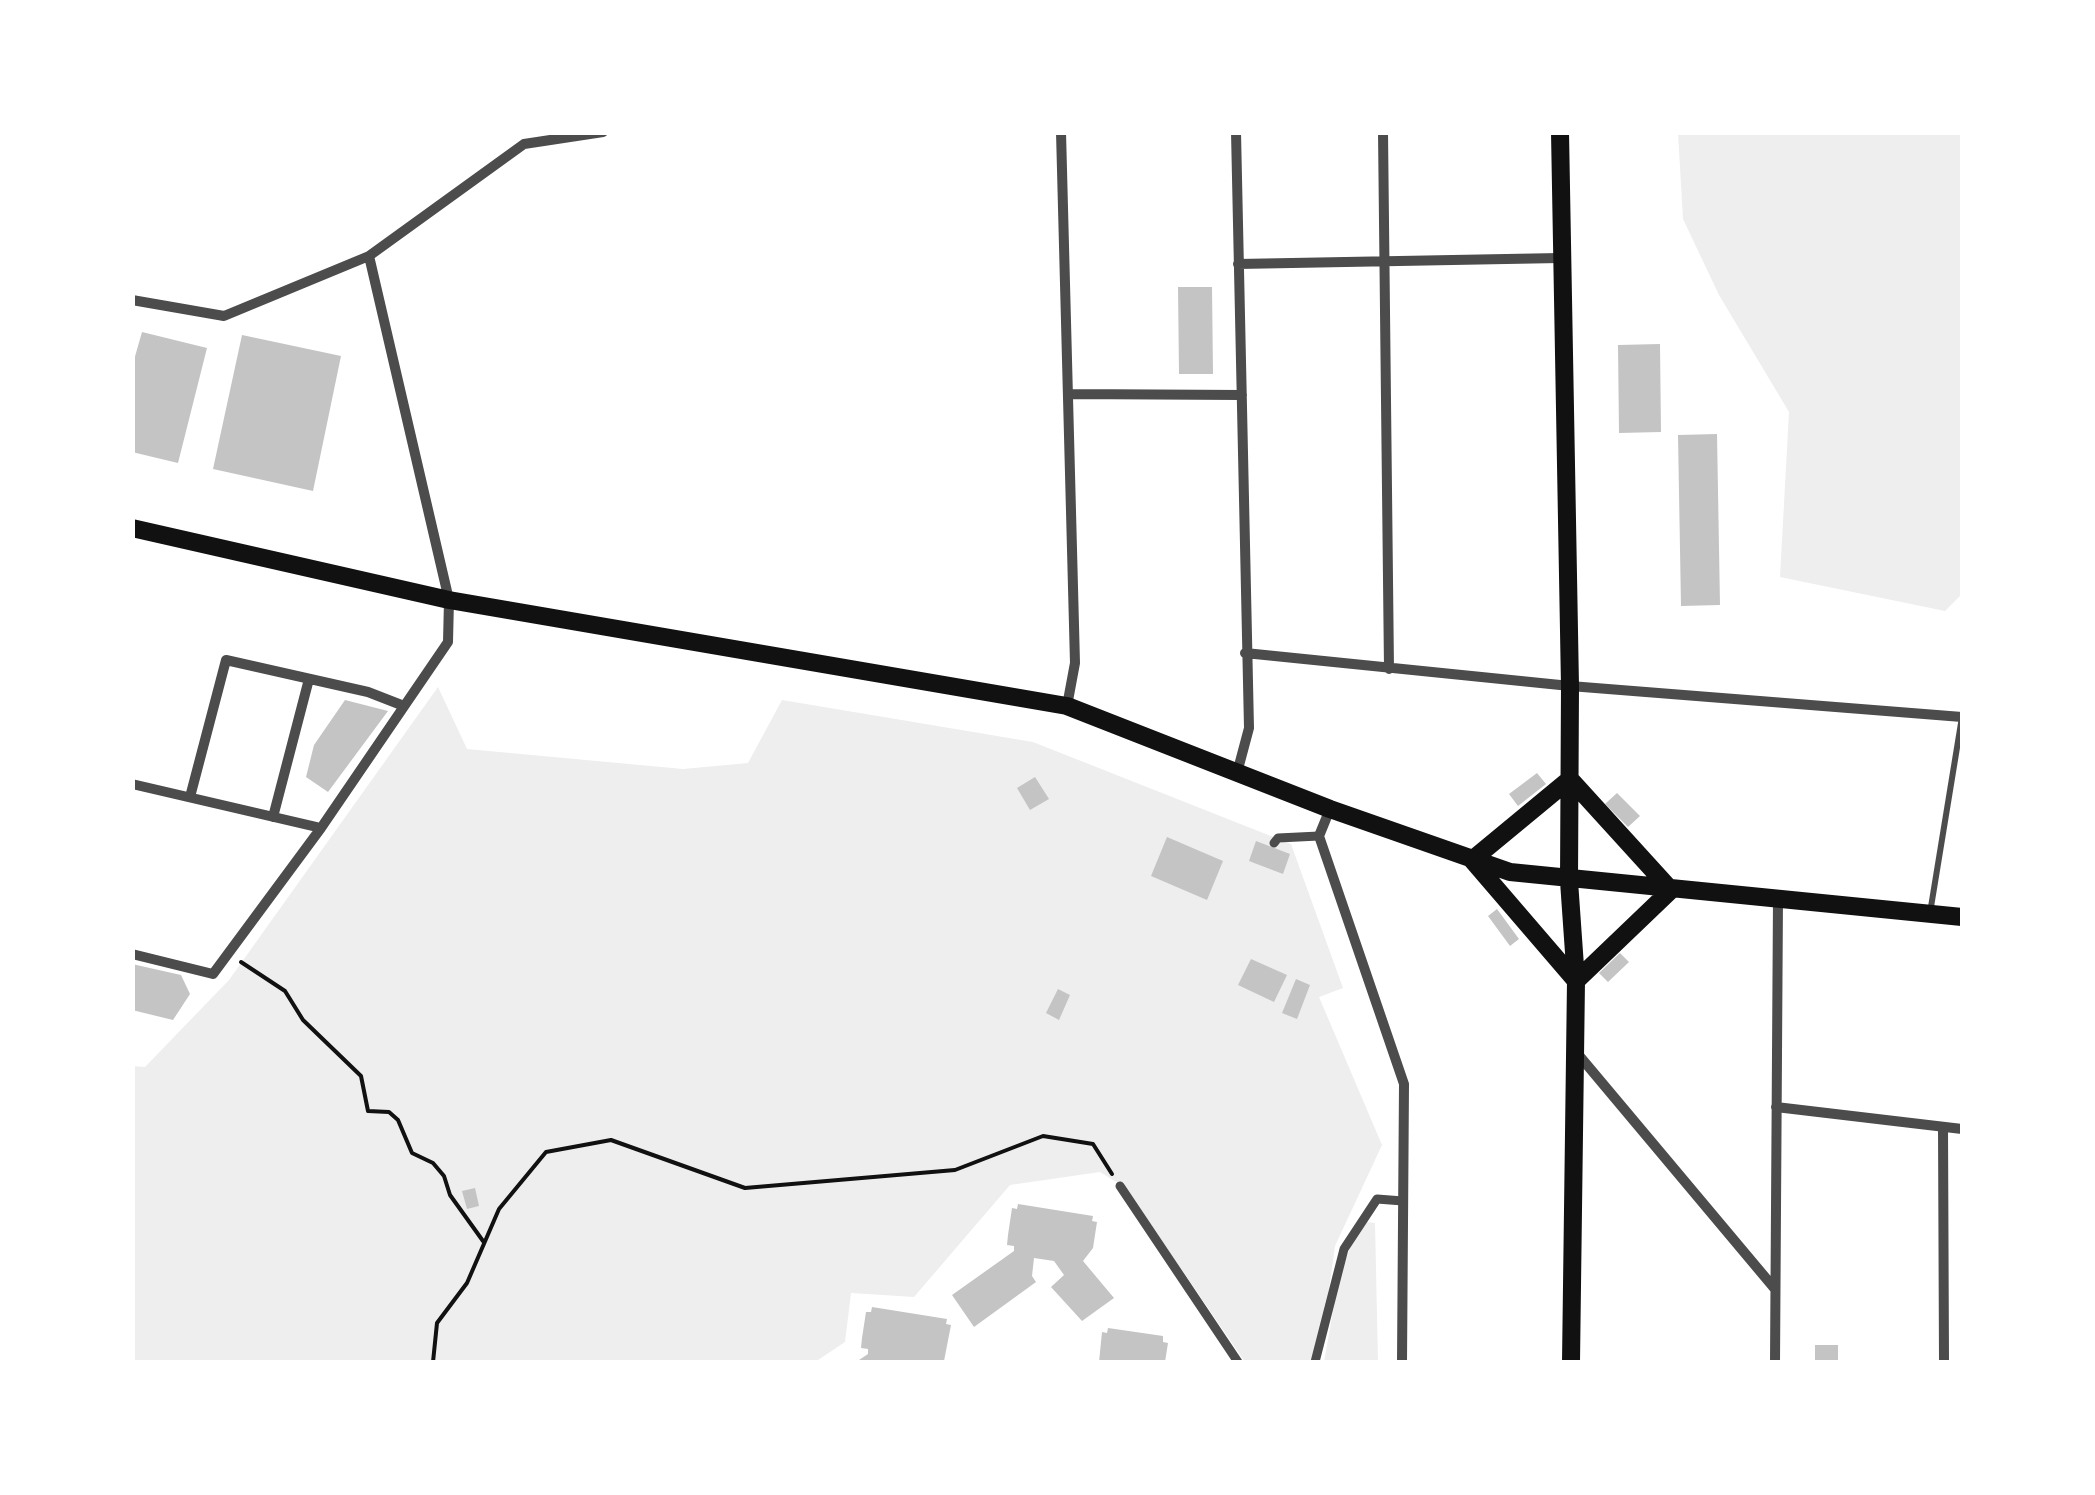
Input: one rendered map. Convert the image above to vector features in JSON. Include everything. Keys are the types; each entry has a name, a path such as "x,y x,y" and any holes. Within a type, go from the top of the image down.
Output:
{"main road":[{"path":"1560,132 1570,686 1568,881 1576,981 1571,1362"},
{"path":"132,528 449,600 1067,706 1236,774 1472,860 1568,881 1962,918"},
{"path":"1472,860 1570,780"},
{"path":"1570,780 1671,890"},
{"path":"1472,860 1576,981"},
{"path":"1576,981 1671,890"}],"street":[{"path":"132,300 224,316 369,256 522,138 603,132"},
{"path":"1061,132 1076,663 1067,706"},
{"path":"1236,132 1248,728 1236,774"},
{"path":"1384,132 1389,668"},
{"path":"132,954 214,974 321,828 448,642 449,600 369,256"},
{"path":"1238,264 1560,258"},
{"path":"1068,394 1242,395"},
{"path":"1245,653 1570,686 1962,717"},
{"path":"190,797 226,660 308,678 404,706"},
{"path":"274,817 308,678"},
{"path":"132,784 321,828"},
{"path":"1330,809 1320,836 1404,1084 1402,1362"},
{"path":"1274,843 1278,838 1320,836"},
{"path":"1775,1362 1778,899"},
{"path":"1573,1048 1776,1290"},
{"path":"1776,1107 1962,1129"},
{"path":"1943,1126 1944,1362"},
{"path":"1120,1186 1238,1362"},
{"path":"1315,1362 1344,1249 1377,1200 1403,1201"}],"lane":[{"path":"1930,915 1962,717"}],"path":[{"path":"228,954 286,991 303,1020 360,1076 368,1111 389,1112 398,1120 412,1153 444,1176 450,1195 484,1242"},
{"path":"433,1362 437,1323 467,1282 499,1209 546,1152 612,1140 745,1188 955,1170 1042,1136 1094,1144 1120,1186"}],"shaded area":[{"path":"1678,133 1962,133 1962,594 1945,611 1780,577 1789,412 1719,295 1683,219"},
{"path":"438,687 467,749 683,769 748,763 782,700 1033,742 1291,844 1343,988 1319,997 1382,1145 1335,1246 1322,1338 1312,1362 1245,1362 1126,1188 1100,1172 1010,1185 914,1297 851,1293 845,1342 815,1362 133,1362 132,1066 145,1067 229,980"},
{"path":"1367,1222 1375,1223 1378,1362 1324,1362 1339,1277 1357,1230"}],"building":[{"path":"1178,287 1212,287 1213,374 1179,374"},
{"path":"142,332 207,348 178,463 132,452 132,367"},
{"path":"242,335 341,356 313,491 213,469"},
{"path":"1660,344 1661,432 1619,433 1618,345"},
{"path":"1717,434 1720,605 1681,606 1678,435"},
{"path":"345,700 388,711 328,792 306,777 314,745"},
{"path":"1537,773 1546,784 1518,806 1509,794"},
{"path":"1035,777 1049,799 1030,810 1017,788"},
{"path":"1617,793 1640,816 1628,827 1605,804"},
{"path":"1167,837 1223,861 1207,900 1151,876"},
{"path":"1256,841 1290,854 1283,874 1249,861"},
{"path":"1497,909 1519,939 1510,946 1488,916"},
{"path":"1620,953 1629,962 1608,982 1599,973"},
{"path":"1251,959 1287,975 1274,1002 1238,985"},
{"path":"132,964 181,975 190,994 173,1020 132,1010"},
{"path":"1296,979 1310,985 1297,1019 1282,1013"},
{"path":"1058,989 1070,995 1059,1020 1046,1013"},
{"path":"475,1188 479,1206 467,1209 462,1191"},
{"path":"1018,1204 1093,1216 1092,1221 1097,1222 1093,1248 1083,1261 1114,1298 1082,1321 1051,1287 1064,1275 1054,1261 1034,1258 1032,1276 1036,1282 974,1327 952,1295 1014,1251 1014,1246 1007,1245 1012,1208 1017,1209"},
{"path":"872,1307 947,1319 946,1324 951,1325 944,1361 856,1362 868,1354 868,1349 861,1348 866,1312 871,1312"},
{"path":"1108,1328 1163,1336 1163,1342 1168,1343 1165,1362 1099,1362 1102,1332 1107,1333"},
{"path":"1815,1345 1838,1345 1838,1362 1815,1362"}]}
